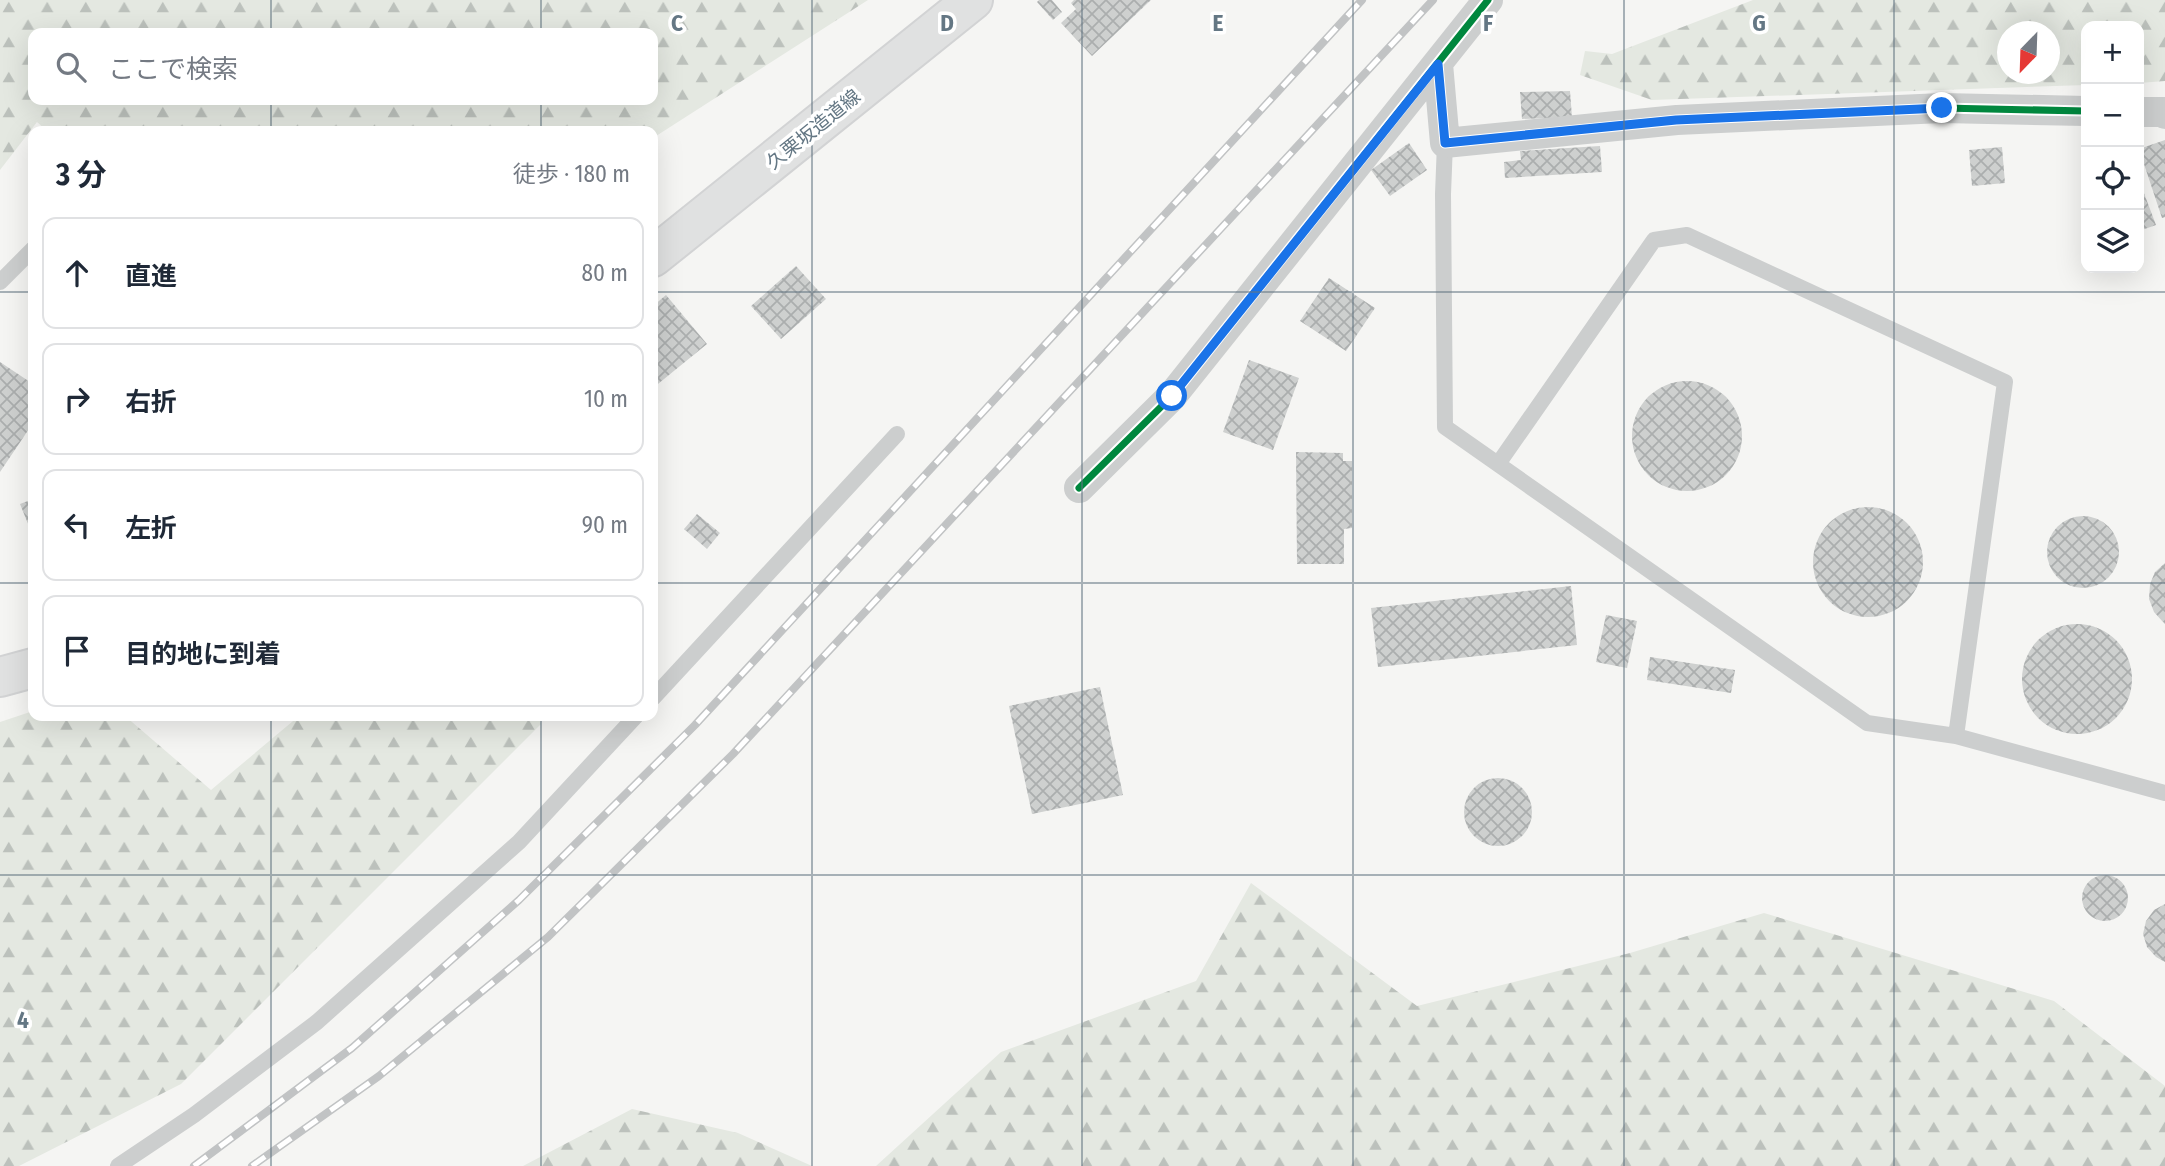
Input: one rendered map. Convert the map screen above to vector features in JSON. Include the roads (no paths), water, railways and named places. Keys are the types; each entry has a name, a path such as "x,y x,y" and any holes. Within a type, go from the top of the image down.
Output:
{"main road":[{"name":"久栗坂造道線","path":"658,253 973,0"},
{"path":"0,677 28,669"}],"street":[{"path":"1079,488 1172,396 1488,0"},
{"path":"1438,64 1445,143 1676,120 1942,108 2081,111"},
{"path":"2144,112 2165,114"}],"lane":[{"path":"1445,143 1445,428 1867,723 1956,736 2165,793"},
{"path":"1498,464 1654,240 1687,235 2005,382 1956,736"},
{"path":"0,282 28,254"},
{"path":"658,693 897,434"},
{"path":"118,1166 194,1115 317,1022 519,842 631,721"}],"railway":[{"path":"194,1166 352,1048 519,900 695,725 1362,0"},
{"path":"252,1166 379,1076 548,937 733,754 1433,0"}]}
